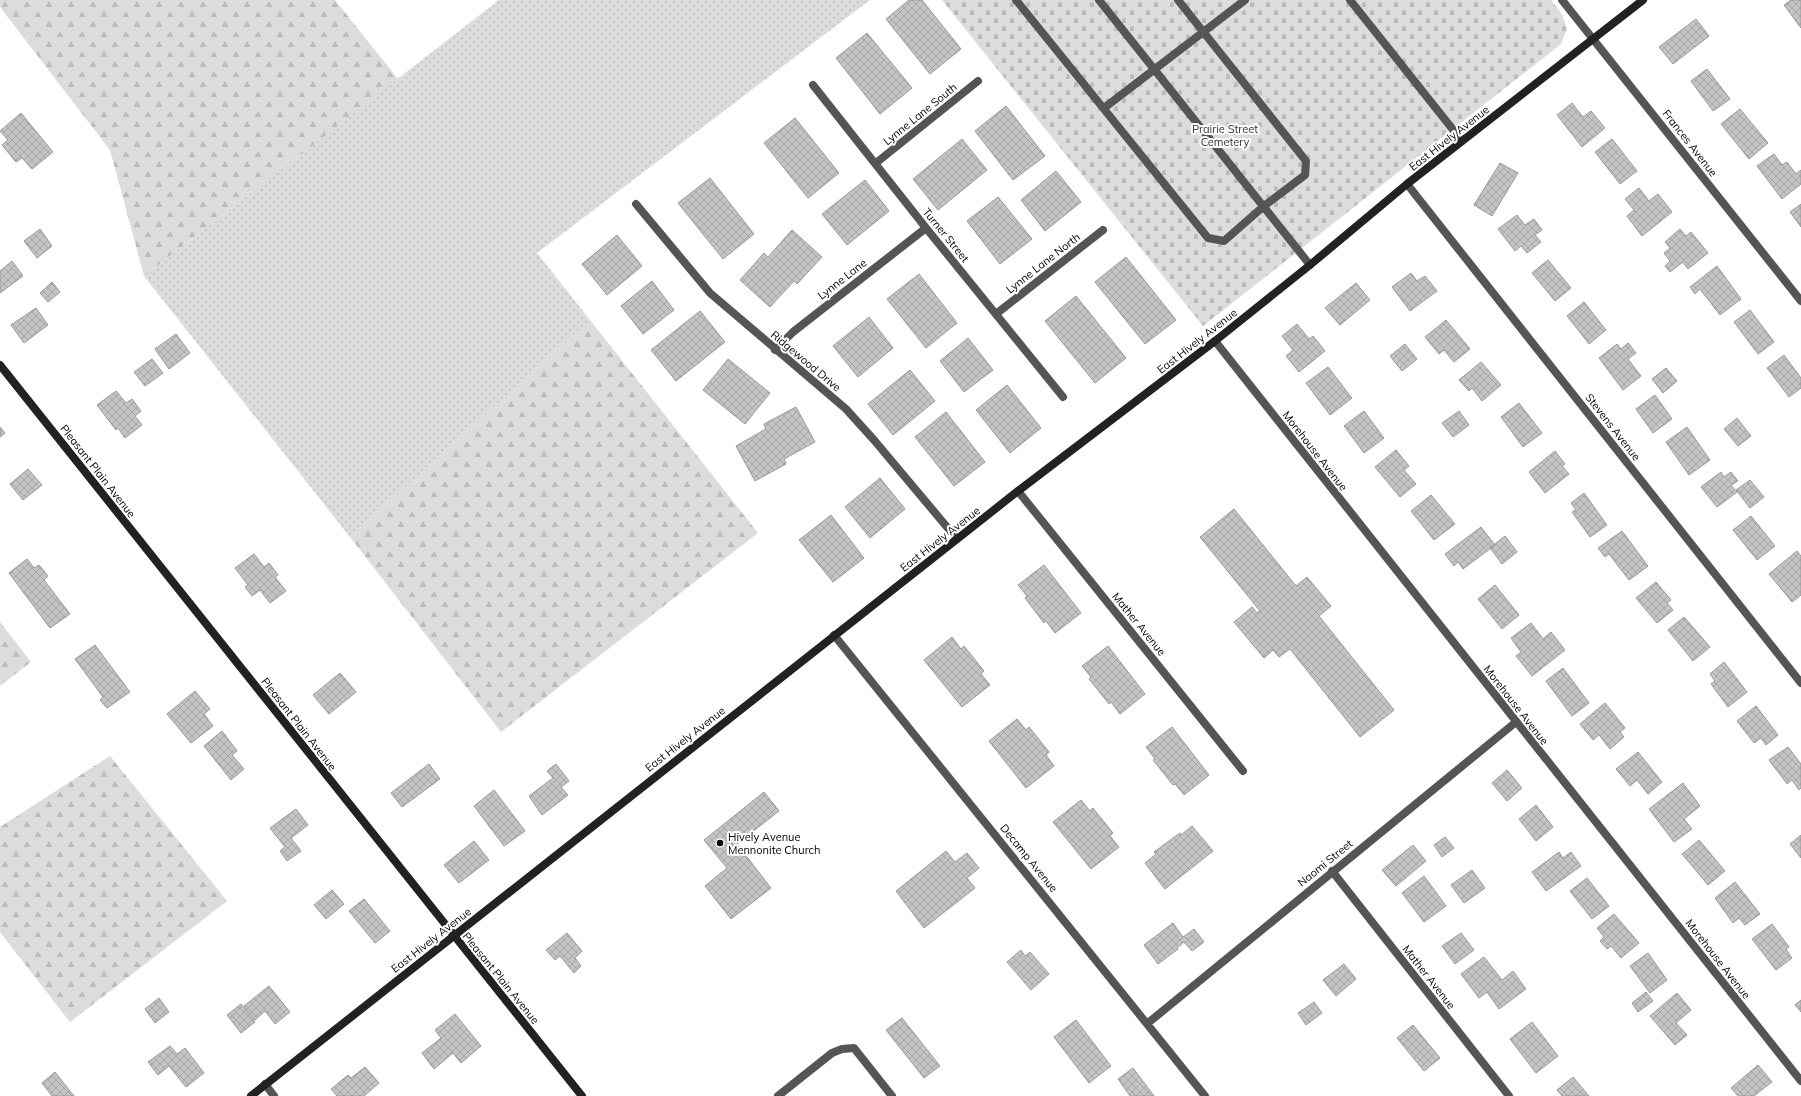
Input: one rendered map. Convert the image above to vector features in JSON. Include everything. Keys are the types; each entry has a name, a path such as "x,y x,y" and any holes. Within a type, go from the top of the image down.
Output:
{"street":[{"path":"1016,0 1208,238 1224,241 1264,206 1305,175 1306,161 1178,0"},
{"path":"1099,0 1310,265"},
{"path":"1104,108 1154,68 1245,0"},
{"path":"1350,0 1462,142"},
{"name":"Frances Avenue","path":"1562,0 1801,301"},
{"name":"East Hively Avenue","path":"251,1096 1018,491 1215,342 1407,184 1644,0"},
{"name":"Lynne Lane South","path":"876,163 978,81"},
{"name":"Turner Street","path":"813,85 926,228 1063,397"},
{"name":"Stevens Avenue","path":"1407,184 1801,683"},
{"name":"Ridgewood Drive","path":"636,204 710,293 846,409 957,539"},
{"name":"Lynne Lane","path":"775,350 793,332 926,228"},
{"name":"Lynne Lane North","path":"996,314 1103,230"},
{"name":"Morehouse Avenue","path":"1215,342 1801,1081"},
{"name":"Pleasant Plain Avenue","path":"0,366 582,1096"},
{"name":"Mather Avenue","path":"1018,491 1243,771"},
{"name":"Decamp Avenue","path":"834,635 1148,1023 1205,1096"},
{"name":"Naomi Street","path":"1148,1023 1516,722"},
{"name":"Mather Avenue","path":"1332,872 1509,1096"},
{"path":"778,1096 832,1053 842,1049 854,1048 892,1096"},
{"path":"265,1084 274,1096"}],"green space":[{"path":"0,0 335,0 398,79 144,276 110,150 0,7"},
{"path":"499,0 870,0 537,253 590,320 350,537 144,276"},
{"name":"Prairie Street Cemetery","path":"942,0 1551,0 1562,14 1567,29 1561,44 1203,326"},
{"path":"590,320 758,533 501,732 350,537"},
{"path":"0,622 31,662 0,686"},
{"path":"110,756 227,901 70,1022 0,932 0,827"}],"building":[{"path":"909,0 922,0 961,49 930,74 886,19"},
{"path":"1791,0 1801,0 1801,28 1784,5"},
{"path":"1696,19 1709,36 1673,64 1659,47"},
{"path":"867,33 912,88 880,114 836,58"},
{"path":"1707,69 1730,99 1713,111 1691,81"},
{"path":"1572,103 1583,117 1591,111 1605,128 1582,147 1557,115"},
{"path":"1006,106 1045,156 1013,180 975,131"},
{"path":"1740,109 1768,143 1749,159 1721,124"},
{"path":"21,113 53,152 32,169 22,158 16,162 2,145 8,140 0,131"},
{"path":"795,118 839,173 808,198 764,143"},
{"path":"962,139 987,170 938,210 913,179"},
{"path":"1612,139 1637,171 1620,184 1595,152"},
{"path":"1774,154 1782,165 1787,162 1796,174 1801,170 1801,184 1782,199 1757,166"},
{"path":"1500,163 1518,173 1492,216 1474,205"},
{"path":"1056,171 1081,202 1045,231 1021,200"},
{"path":"710,178 754,234 723,259 678,203"},
{"path":"865,180 889,211 847,245 822,214"},
{"path":"1639,188 1649,201 1658,194 1672,212 1642,236 1627,216 1634,210 1625,199"},
{"path":"998,197 1032,239 1000,264 967,221"},
{"path":"1801,204 1801,227 1790,212"},
{"path":"1517,215 1525,225 1534,219 1542,230 1535,235 1541,242 1527,253 1521,246 1515,251 1498,229"},
{"path":"40,229 52,246 37,258 24,241"},
{"path":"1680,229 1686,236 1691,232 1708,253 1688,269 1683,262 1670,272 1665,266 1670,261 1664,253 1670,248 1665,242"},
{"path":"792,230 822,257 797,284 794,281 770,307 740,280 764,253 768,257"},
{"path":"617,235 642,266 607,295 582,264"},
{"path":"1126,257 1176,320 1145,344 1095,282"},
{"path":"1548,260 1571,288 1555,301 1532,273"},
{"path":"12,261 23,276 0,293 0,271"},
{"path":"1717,266 1741,299 1720,315 1700,289 1695,294 1690,287"},
{"path":"1411,273 1417,281 1425,276 1437,291 1410,311 1392,287"},
{"path":"919,274 957,323 926,348 887,299"},
{"path":"652,281 674,310 643,334 621,306"},
{"path":"52,282 60,292 48,302 40,293"},
{"path":"1356,283 1370,300 1340,325 1325,308"},
{"path":"1076,296 1126,358 1095,383 1045,321"},
{"path":"1584,302 1606,330 1589,344 1567,316"},
{"path":"36,308 48,325 24,343 11,325"},
{"path":"1750,310 1774,342 1758,354 1734,322"},
{"path":"700,311 725,342 676,381 651,350"},
{"path":"869,317 893,348 858,377 833,346"},
{"path":"1446,320 1470,349 1454,362 1444,350 1439,354 1425,337"},
{"path":"1297,324 1309,339 1313,336 1325,351 1299,372 1286,356 1293,350 1282,336"},
{"path":"176,334 190,353 169,369 155,349"},
{"path":"968,338 993,370 964,392 940,361"},
{"path":"1628,343 1636,353 1628,359 1641,376 1623,390 1599,358 1617,344 1621,349"},
{"path":"1405,344 1417,359 1402,371 1390,356"},
{"path":"1784,355 1801,378 1801,388 1789,397 1767,368"},
{"path":"152,359 163,373 145,386 134,372"},
{"path":"728,359 770,393 745,424 703,390"},
{"path":"1481,362 1501,385 1482,401 1472,388 1469,391 1459,380"},
{"path":"1328,367 1352,398 1330,415 1306,383"},
{"path":"1666,368 1677,381 1663,393 1652,379"},
{"path":"910,370 935,401 893,435 868,404"},
{"path":"1007,385 1041,428 1010,453 976,410"},
{"path":"116,391 126,403 132,399 141,411 135,416 142,425 125,438 118,428 116,430 97,405"},
{"path":"1655,395 1672,419 1653,433 1636,409"},
{"path":"1519,403 1542,433 1523,447 1501,417"},
{"path":"796,407 815,442 784,459 786,464 755,481 736,446 766,429 764,424"},
{"path":"1364,411 1384,438 1364,453 1344,426"},
{"path":"1459,411 1469,425 1453,437 1442,423"},
{"path":"946,412 985,462 954,486 915,437"},
{"path":"1737,418 1751,436 1738,446 1724,429"},
{"path":"0,427 5,433 0,437"},
{"path":"1687,427 1710,460 1689,475 1666,442"},
{"path":"1396,450 1409,466 1404,470 1416,484 1400,497 1375,467"},
{"path":"1555,451 1565,464 1562,466 1569,474 1545,493 1529,472"},
{"path":"28,469 42,485 23,500 10,484"},
{"path":"1721,472 1724,477 1731,472 1738,481 1731,485 1737,492 1717,507 1701,487"},
{"path":"880,478 905,509 870,538 845,507"},
{"path":"1750,480 1764,497 1750,508 1736,490"},
{"path":"1584,493 1607,525 1590,537 1572,512 1576,510 1571,503"},
{"path":"1431,495 1455,524 1434,540 1411,511"},
{"path":"1234,509 1296,586 1307,577 1331,606 1319,616 1394,710 1360,737 1290,649 1279,657 1273,650 1264,658 1234,622 1252,607 1257,613 1260,611 1200,537"},
{"path":"831,515 864,558 833,582 799,540"},
{"path":"1751,516 1775,546 1757,560 1733,530"},
{"path":"1481,527 1495,545 1463,569 1458,562 1454,566 1445,554"},
{"path":"1622,531 1648,566 1629,580 1609,554 1605,557 1598,548"},
{"path":"1505,536 1517,552 1502,564 1490,548"},
{"path":"1797,551 1801,556 1801,595 1792,602 1769,574"},
{"path":"254,554 264,567 269,563 278,575 275,577 286,591 270,603 260,590 252,596 245,587 248,585 235,568"},
{"path":"27,559 34,568 39,565 48,576 44,580 70,614 50,628 9,573"},
{"path":"1044,565 1081,613 1055,633 1046,621 1044,623 1025,598 1027,596 1018,585"},
{"path":"1656,582 1671,600 1667,603 1673,610 1657,623 1636,598"},
{"path":"1495,585 1519,615 1502,629 1478,599"},
{"path":"1684,617 1710,647 1693,661 1668,630"},
{"path":"1531,623 1543,639 1551,632 1565,650 1532,676 1516,656 1521,652 1511,638"},
{"path":"952,637 961,649 964,646 984,671 981,674 990,685 962,707 924,660"},
{"path":"95,645 130,692 107,708 100,700 103,697 75,659"},
{"path":"1108,646 1145,694 1120,714 1111,702 1109,704 1089,679 1091,677 1082,666"},
{"path":"1724,662 1747,692 1728,707 1711,684 1715,681 1710,674"},
{"path":"1563,668 1589,703 1572,716 1546,681"},
{"path":"340,673 356,692 329,714 313,695"},
{"path":"195,691 210,709 204,714 213,726 191,743 167,714"},
{"path":"1605,703 1625,728 1620,732 1624,737 1610,749 1599,735 1593,740 1580,724"},
{"path":"1756,706 1778,735 1766,745 1761,738 1754,743 1737,721"},
{"path":"1017,719 1026,730 1029,727 1049,752 1046,755 1054,766 1026,788 989,741"},
{"path":"1172,727 1209,775 1184,795 1175,784 1173,785 1153,760 1155,759 1146,747"},
{"path":"222,731 237,751 232,755 244,769 231,780 204,746"},
{"path":"1788,747 1801,764 1801,788 1799,790 1792,780 1787,784 1769,760"},
{"path":"1638,752 1662,782 1648,794 1637,780 1630,786 1616,769"},
{"path":"429,764 440,779 402,807 391,793"},
{"path":"556,764 569,781 561,787 568,795 542,815 529,796 553,778 547,771"},
{"path":"1507,770 1522,788 1507,801 1492,783"},
{"path":"1683,783 1700,806 1684,819 1692,829 1674,842 1649,809"},
{"path":"494,790 525,831 504,846 474,806"},
{"path":"764,792 779,811 737,844 771,888 731,919 705,886 727,868 704,840"},
{"path":"1081,800 1090,811 1093,808 1113,833 1110,836 1119,847 1091,869 1053,822"},
{"path":"1536,805 1553,827 1536,841 1519,819"},
{"path":"296,809 308,825 291,838 301,851 287,861 280,851 285,847 270,828"},
{"path":"1192,826 1213,851 1165,889 1145,863 1156,854 1154,852 1180,833 1181,835"},
{"path":"1801,835 1801,858 1790,844"},
{"path":"1445,837 1454,848 1442,857 1434,845"},
{"path":"1699,840 1725,871 1708,885 1682,854"},
{"path":"474,841 489,860 459,883 444,865"},
{"path":"1413,845 1426,861 1396,886 1382,870"},
{"path":"946,851 955,862 967,853 979,868 967,878 975,888 924,928 896,891"},
{"path":"1559,852 1563,858 1571,852 1581,866 1546,891 1532,872"},
{"path":"1472,870 1485,888 1464,903 1451,885"},
{"path":"1424,876 1446,906 1424,922 1402,893"},
{"path":"1587,878 1609,906 1592,919 1570,891"},
{"path":"1735,882 1760,914 1745,925 1739,918 1733,923 1715,898"},
{"path":"332,890 344,904 326,919 314,905"},
{"path":"364,899 390,931 375,943 349,911"},
{"path":"1614,914 1639,943 1621,958 1611,946 1607,949 1600,941 1604,937 1597,928"},
{"path":"1173,923 1183,937 1194,929 1204,942 1192,951 1184,942 1177,948 1178,949 1158,964 1144,945"},
{"path":"1772,924 1789,947 1786,949 1792,958 1776,970 1752,939"},
{"path":"567,933 582,951 575,958 581,966 574,973 560,956 555,960 546,950"},
{"path":"1461,933 1474,950 1455,964 1442,946"},
{"path":"1021,950 1025,956 1030,952 1049,974 1031,990 1007,962"},
{"path":"1648,953 1667,980 1650,993 1630,966"},
{"path":"1484,957 1502,980 1513,971 1526,989 1499,1009 1487,992 1479,998 1461,974"},
{"path":"1344,964 1356,979 1336,996 1323,980"},
{"path":"269,986 290,1012 275,1024 265,1011 255,1020 244,1006"},
{"path":"1646,992 1653,1001 1638,1012 1632,1003"},
{"path":"1677,993 1691,1010 1676,1023 1687,1035 1675,1045 1650,1016"},
{"path":"159,998 169,1012 155,1023 145,1009"},
{"path":"1801,1000 1801,1012 1795,1005"},
{"path":"1314,1002 1322,1013 1306,1025 1298,1013"},
{"path":"241,1004 255,1022 241,1033 227,1015"},
{"path":"455,1014 481,1046 461,1063 453,1053 434,1069 422,1053 441,1038 435,1030"},
{"path":"902,1018 940,1066 924,1078 886,1030"},
{"path":"1076,1020 1111,1066 1089,1083 1054,1037"},
{"path":"1532,1022 1558,1056 1536,1073 1510,1039"},
{"path":"1413,1025 1440,1058 1424,1071 1397,1038"},
{"path":"170,1046 177,1054 185,1048 204,1073 186,1087 169,1066 158,1075 148,1062"},
{"path":"1758,1065 1772,1082 1754,1096 1738,1096 1731,1088"},
{"path":"365,1067 379,1083 364,1096 337,1096 331,1089 348,1075 351,1078"},
{"path":"1133,1068 1154,1096 1130,1096 1118,1079"},
{"path":"55,1072 74,1096 52,1096 42,1083"},
{"path":"1573,1077 1589,1096 1562,1096 1557,1090"}],"place":[{"name":"Hively Avenue Mennonite Church","path":"720,843"}]}
